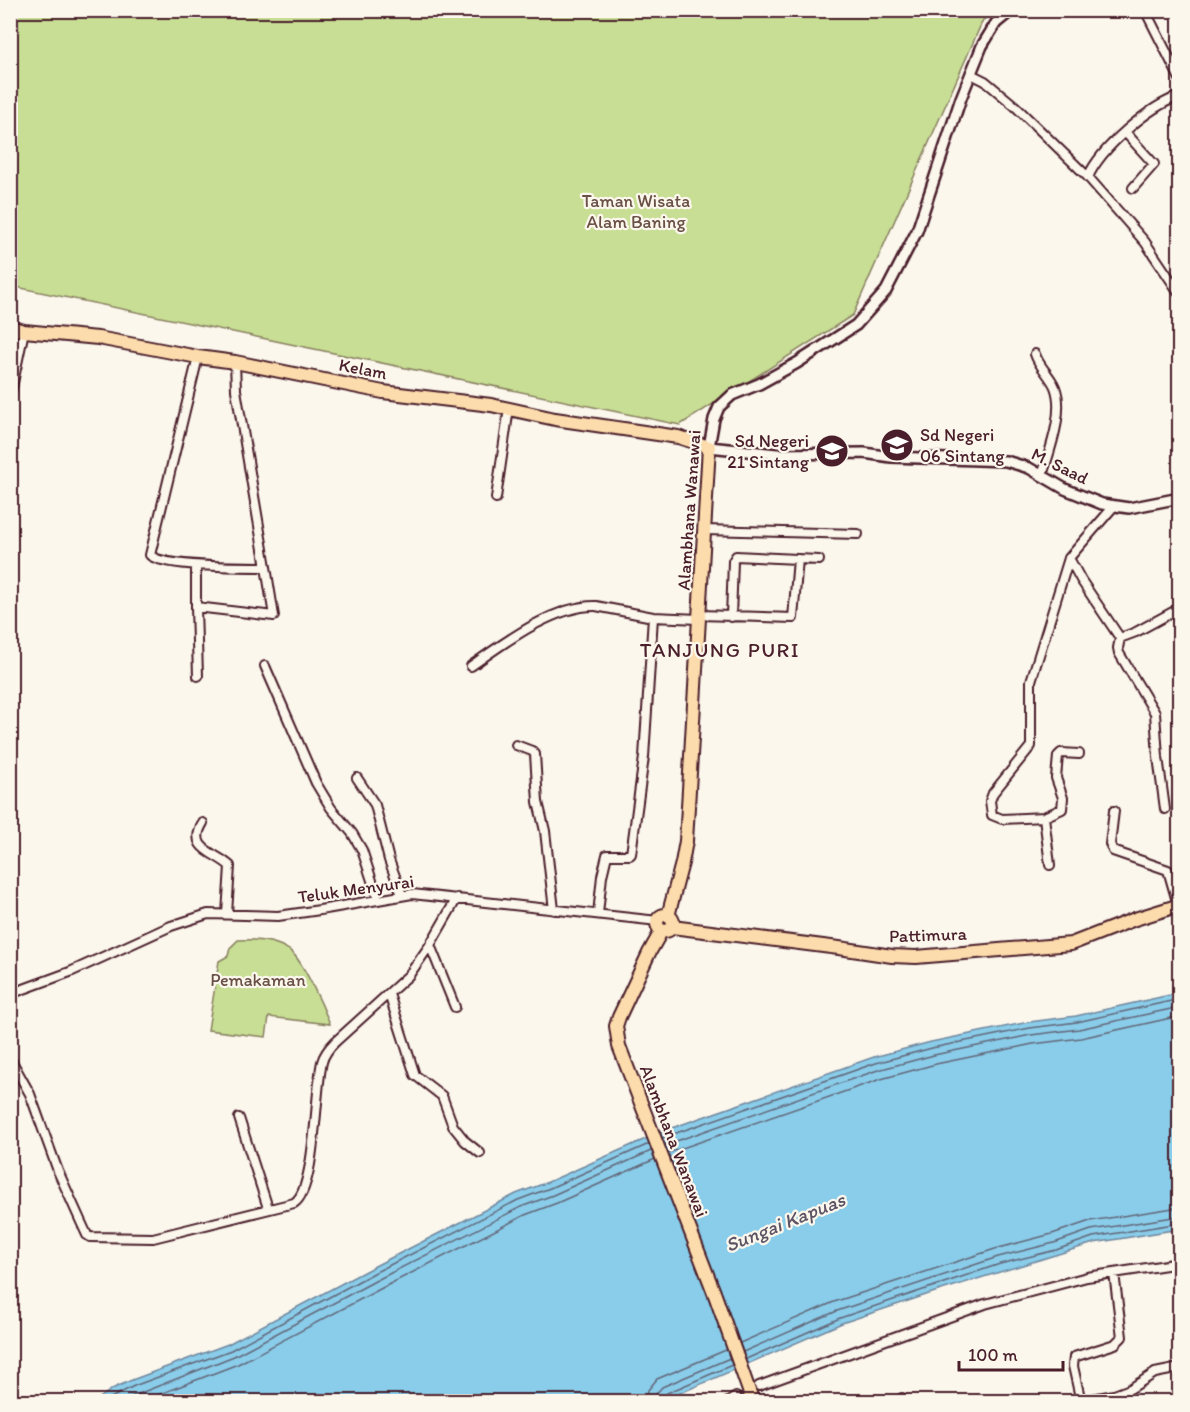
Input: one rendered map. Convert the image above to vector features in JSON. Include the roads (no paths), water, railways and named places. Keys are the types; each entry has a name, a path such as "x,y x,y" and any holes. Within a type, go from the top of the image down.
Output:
{"main road":[{"name":"Kelam","path":"10,327 24,331 98,338 383,392 508,408 555,419 678,437 709,447"},
{"name":"Alambhana Wanawai","path":"709,447 686,841 665,923 619,1017 616,1034 627,1069 715,1294 753,1401"},
{"name":"Pattimura","path":"665,923 892,956 916,957 1071,944 1179,905"}],"street":[{"name":"Alambhana Wanawai","path":"709,447 716,413 732,395 759,384 797,363 856,326 886,291 917,231 961,98 990,31 1012,10"},
{"path":"1145,10 1179,79"},
{"path":"971,74 985,81 1015,106 1088,177 1145,242 1179,294"},
{"path":"1088,177 1105,153 1125,132 1160,105 1179,96"},
{"path":"1125,132 1154,164 1132,188"},
{"path":"10,397 24,331"},
{"path":"1035,354 1051,379 1056,390 1058,404 1054,433 1042,476"},
{"path":"198,357 150,551 153,558 196,566 266,567"},
{"path":"196,607 274,616 275,611 236,390 234,362"},
{"path":"496,498 508,408"},
{"name":"M. Saad","path":"709,447 769,454 864,453 891,457 1006,461 1029,468 1090,499 1114,506 1129,508 1179,498"},
{"path":"1079,754 1059,754 1056,778 1064,806 1059,811 1044,817 996,818 991,812 990,801 993,793 1031,746 1031,678 1069,558 1114,506"},
{"path":"704,530 858,534"},
{"path":"731,617 735,558 740,556 819,560"},
{"path":"1069,558 1120,638 1119,653 1155,713 1165,809"},
{"path":"471,666 544,620 567,611 596,606 653,617 793,618 798,559"},
{"path":"196,566 198,676"},
{"path":"1120,638 1136,632 1179,608"},
{"path":"598,914 607,855 631,854 644,757 653,617"},
{"path":"265,666 316,783 362,850 378,899"},
{"path":"516,745 535,754 538,802 545,831 554,910"},
{"path":"357,778 375,805 389,860 402,895"},
{"path":"1114,811 1110,844 1113,851 1168,870 1179,905"},
{"path":"1044,817 1050,865"},
{"path":"203,823 198,831 200,844 230,866 227,914"},
{"name":"Teluk Menyurai","path":"10,994 70,972 188,920 208,914 278,916 402,895 429,894 665,923"},
{"path":"10,1058 30,1094 58,1171 90,1237 153,1238 294,1203 302,1196 308,1177 320,1073 326,1052 409,975 430,945 457,898"},
{"path":"430,945 455,1007"},
{"path":"389,994 415,1075 442,1096 458,1132 480,1153"},
{"path":"239,1118 268,1208"},
{"path":"759,1386 985,1304 1044,1287 1179,1263"},
{"path":"1114,1273 1122,1337 1115,1344 1074,1357 1081,1401 1114,1395 1130,1389 1155,1373 1179,1368"}],"water":[{"name":"Sungai Kapuas","path":"1179,993 1179,1229 1094,1243 935,1292 842,1323 662,1401 94,1402 114,1388 132,1380 228,1344 516,1194 666,1130 874,1057 931,1042 1029,1022 1076,1016"}],"place":[{"name":"Sd Negeri 06 Sintang","path":"897,445"},
{"name":"Sd Negeri 21 Sintang","path":"832,451"}],"district":[{"name":"TANJUNG PURI","path":"720,649"}],"park label":[{"name":"Taman Wisata Alam Baning","path":"636,211"},
{"name":"Pemakaman","path":"258,980"}]}
